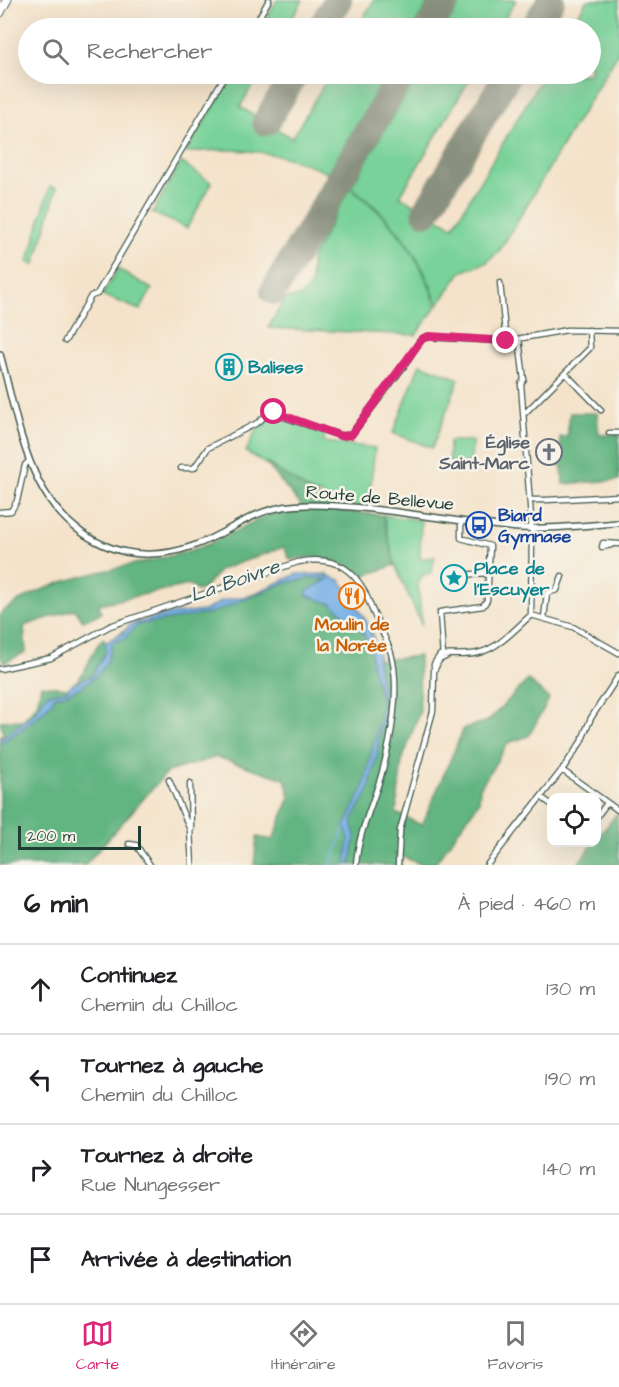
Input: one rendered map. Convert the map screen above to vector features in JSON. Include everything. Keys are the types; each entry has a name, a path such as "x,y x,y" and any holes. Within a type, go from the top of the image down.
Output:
{"highway":[{"path":"0,13 7,0"}],"street":[{"path":"259,18 269,0"},
{"path":"64,341 91,296 97,294 220,84"},
{"path":"500,283 506,341"},
{"path":"181,468 194,468 208,448 260,422 269,412 341,436 351,435 404,366 419,342 426,337 506,341 567,330 619,331"},
{"path":"525,413 590,348 589,330"},
{"path":"400,865 400,830 434,711 436,660 443,656 476,654 488,650 531,615 532,528 519,339"},
{"name":"Route de Bellevue","path":"0,354 29,461 42,490 60,515 93,540 126,552 160,554 178,551 196,545 258,513 294,505 532,528 619,524"},
{"path":"566,374 601,410"},
{"path":"609,433 619,433"},
{"path":"0,512 11,511 15,505 25,465 29,461"},
{"path":"530,500 619,496"},
{"path":"443,656 440,612 483,606 487,600 490,546 461,538 460,521"},
{"path":"611,545 619,544"},
{"path":"0,669 51,658 110,626 298,562 328,562 346,569 354,574 365,590 390,652 395,677 384,762 360,841 356,865"},
{"path":"461,575 488,573"},
{"path":"544,618 548,593 557,590 562,576"},
{"path":"531,615 585,633 619,653"},
{"path":"487,865 562,770 581,742 591,718 619,675"},
{"path":"562,770 619,811"},
{"path":"169,780 191,838"},
{"path":"190,783 192,865"},
{"path":"541,797 547,801"},
{"path":"601,812 607,803"},
{"path":"129,844 136,845 150,865"}],"green space":[{"path":"277,0 303,0 292,18 267,18"},
{"path":"374,0 430,0 419,18 363,18"},
{"path":"462,0 516,0 505,18 451,18"},
{"path":"587,0 619,0 619,51 601,81 601,18 576,18"},
{"path":"228,84 253,84 240,107 292,138 324,84 381,84 328,173 293,160 258,152 222,150 185,153"},
{"path":"412,84 467,84 400,196 453,227 538,84 599,84 500,250 487,262 461,272 438,305 423,270 404,239 380,212 351,187"},
{"path":"181,162 212,183 187,228 152,213"},
{"path":"50,186 57,188 35,264 28,262"},
{"path":"350,188 379,212 404,240 423,272 436,307 416,335 268,328 285,299 301,296 311,285 311,259"},
{"path":"118,269 152,289 140,310 102,295"},
{"path":"420,364 459,379 432,448 393,433"},
{"path":"570,413 597,413 599,435 619,434 619,480 563,484 562,467 558,465 558,455 561,454 560,437 567,437"},
{"path":"270,414 325,432 324,442 375,448 368,508 342,505 318,493 316,495 246,452 258,426"},
{"path":"449,441 472,441 471,463 449,463"},
{"path":"265,462 340,511 383,515 395,565 361,577 345,566 328,560 300,558 290,560 284,547 220,570 203,589 197,591 189,585 99,604 101,613 83,621 75,609 24,626 26,652 4,663 0,656 0,614 45,588 198,548 274,513 304,509"},
{"path":"383,515 421,520 420,559 435,557 431,573 423,575 418,584 422,626 395,565"},
{"path":"328,574 322,583 331,597 371,628 379,660 419,656 420,711 402,761 396,813 422,825 464,728 488,721 528,680 549,699 529,736 508,743 480,788 479,802 434,865 423,865 395,854 401,865 254,865 257,837 273,840 290,797 285,779 217,757 167,772 85,865 0,865 0,736 4,734 0,721 23,720 37,705 41,685 68,688 75,683 103,638 107,642 136,622 210,612 301,575"},
{"path":"617,813 619,865 581,865 579,862 591,847 601,847 601,834"}],"water":[{"path":"297,574 325,575 340,580 367,622 378,654 377,663 387,715 379,733 377,755 368,792 352,820 355,838 350,865 346,865 349,838 345,826 363,789 383,705 372,666 370,647 362,630 332,604 306,595 307,591 328,579 309,578 282,584 211,613 137,625 125,638 111,644 105,664 92,679 74,690 54,697 39,715 0,743 0,740 34,713 47,694 65,691 73,684 92,676 106,651 105,643 123,633 131,624 170,614 204,611 222,601 251,595"}],"waterway":[{"path":"331,865 345,827"}],"runway":[{"path":"327,18 338,0"},
{"path":"435,18 446,0"},
{"path":"540,18 551,0"},
{"path":"266,122 289,84"},
{"path":"274,291 396,84"},
{"path":"426,212 502,84"}],"place":[{"name":"Balises","path":"229,367"},
{"name":"Église Saint-Marc","path":"549,452"},
{"name":"Biard Gymnase","path":"479,525"},
{"name":"Place de l’Escuyer","path":"454,578"},
{"name":"Moulin de la Norée","path":"352,596"}],"route":[{"path":"274,412 341,436 351,435 422,339 429,336 506,341"}],"water label":[{"name":"La Boivre","path":"235,581"}]}
